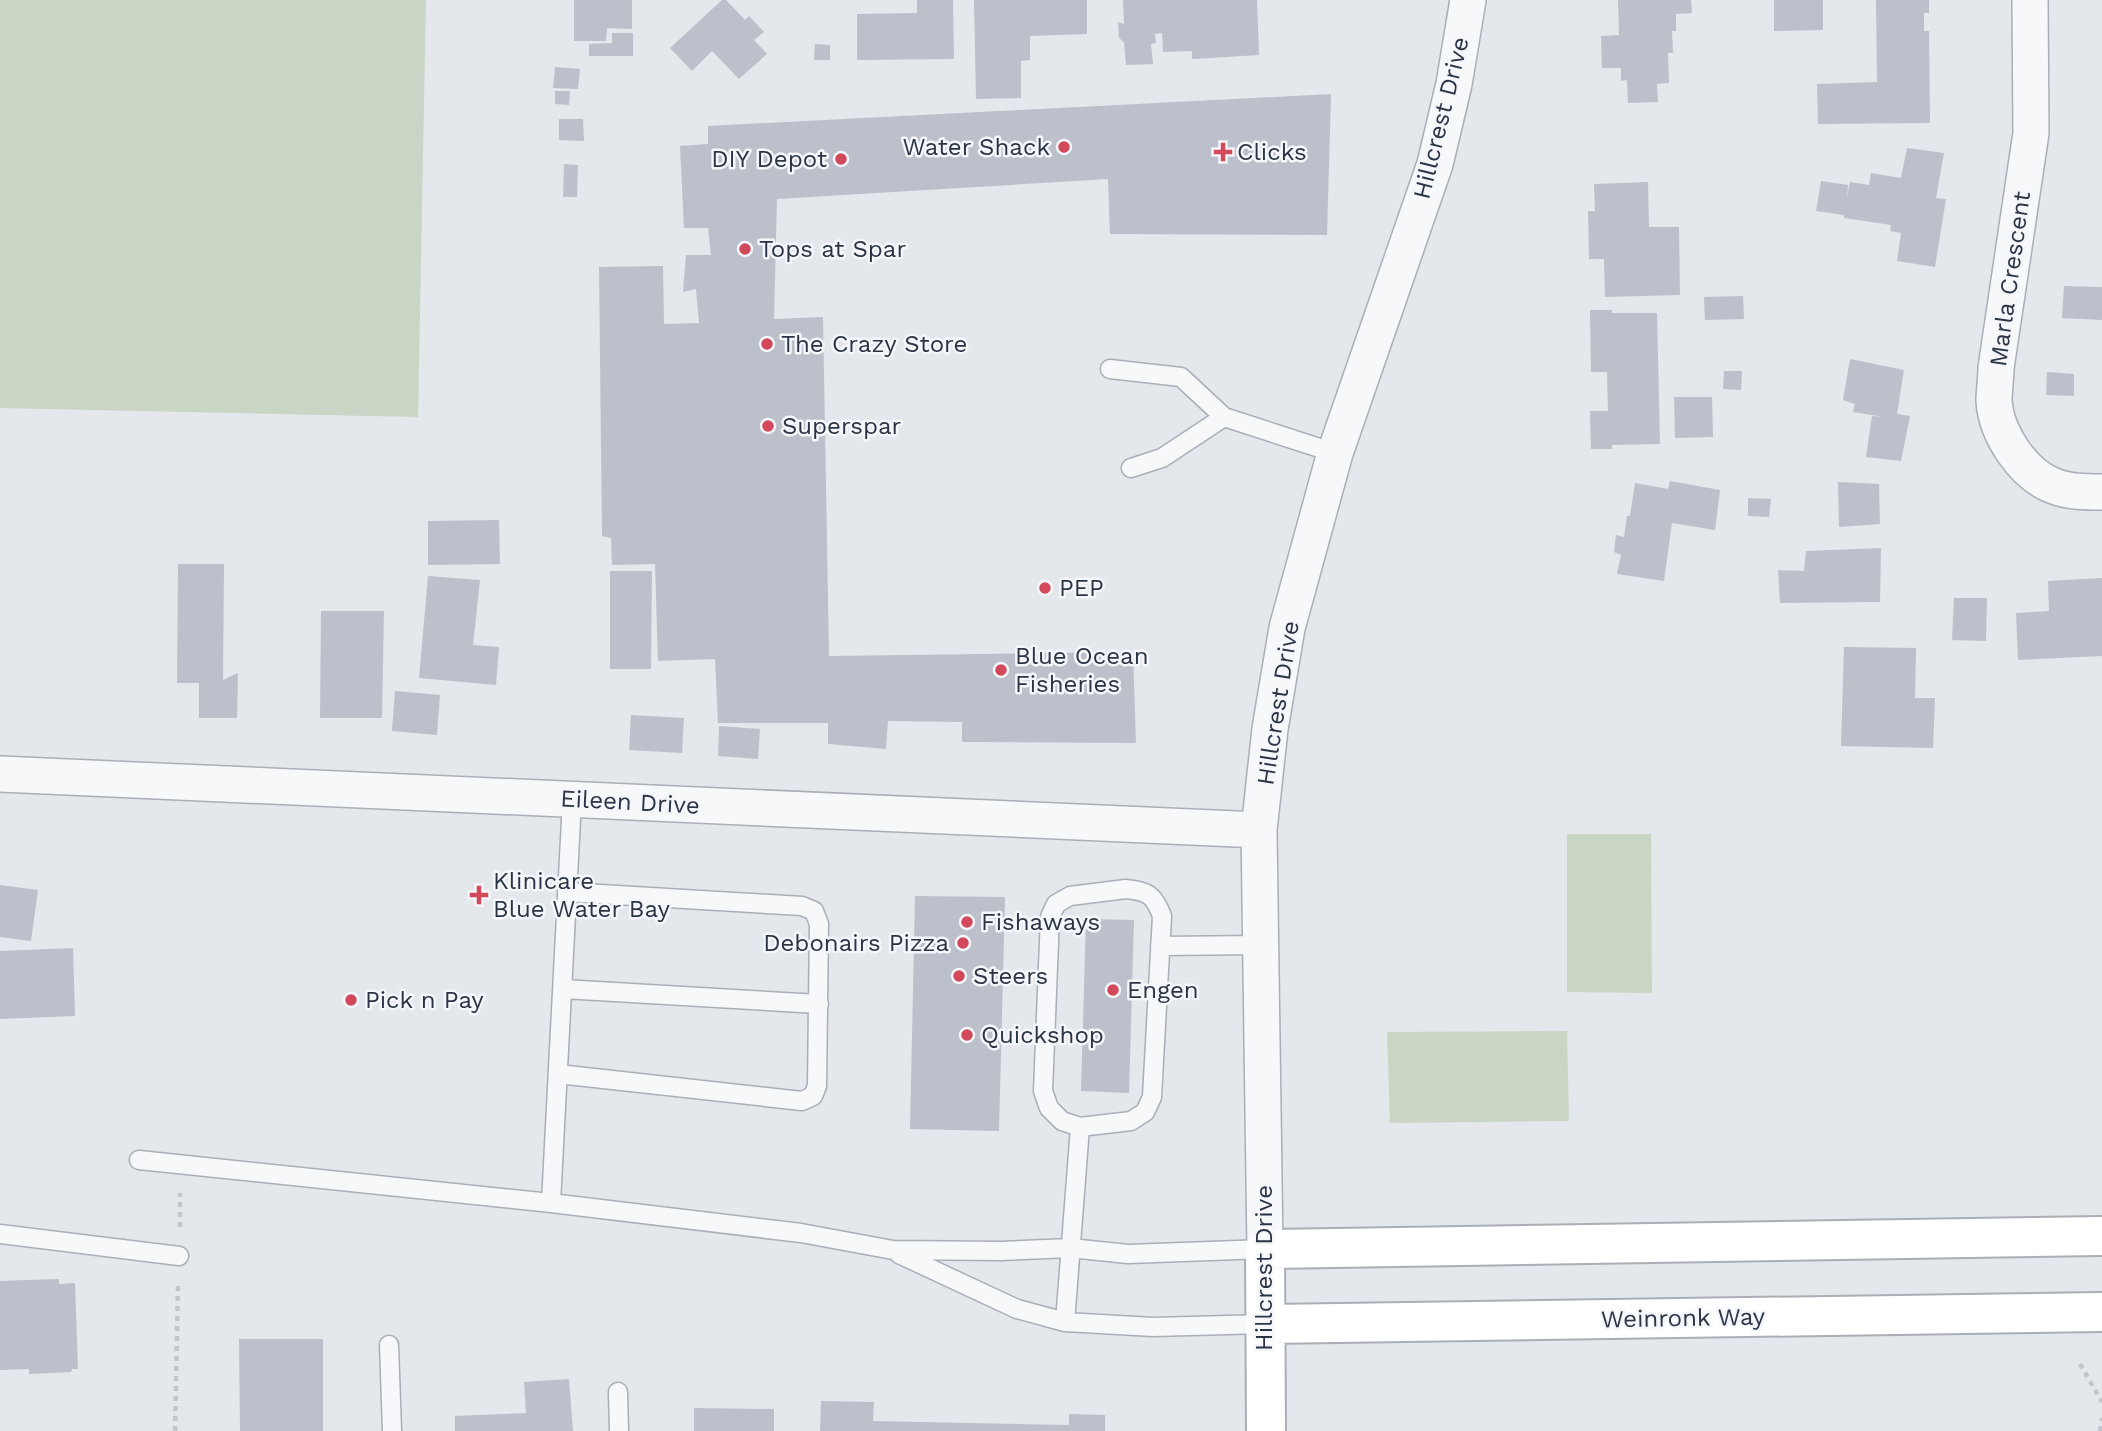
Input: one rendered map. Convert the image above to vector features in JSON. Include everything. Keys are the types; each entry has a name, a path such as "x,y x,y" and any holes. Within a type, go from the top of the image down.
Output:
{"street":[{"name":"Hillcrest Drive","path":"1266,1431 1259,830 1270,729 1287,628 1335,453 1435,164 1454,84 1468,0"},
{"name":"Marla Crescent","path":"2029,0 2031,132 1996,368 1994,402 2000,428 2012,451 2032,473 2052,486 2079,492 2102,492"},
{"name":"Eileen Drive","path":"0,774 1259,830"},
{"path":"1265,1249 2102,1236"},
{"name":"Weinronk Way","path":"1265,1325 2102,1312"}],"lane":[{"path":"1110,369 1181,377 1224,417 1335,453"},
{"path":"1131,468 1162,458 1224,417"},
{"path":"551,1203 572,800"},
{"path":"1126,889 1144,891 1156,901 1162,916 1152,1097 1145,1112 1131,1121 1080,1127 1062,1121 1049,1108 1043,1091 1050,916 1056,904 1070,896 1126,889"},
{"path":"558,1074 802,1101 813,1096 817,1086 818,924 814,911 802,906 567,892"},
{"path":"1160,946 1261,945"},
{"path":"564,989 818,1004"},
{"path":"1065,1322 1080,1127"},
{"path":"139,1160 551,1203 801,1233 893,1251 1070,1248 1128,1254 1265,1249"},
{"path":"0,1234 179,1256"},
{"path":"893,1251 1017,1309 1065,1322 1153,1327 1265,1325"},
{"path":"389,1345 392,1431"},
{"path":"618,1392 619,1431"}],"path":[{"path":"175,1431 181,1164"},
{"path":"2080,1364 2102,1402"},
{"path":"2100,1431 2102,1418"}],"green space":[{"path":"0,0 426,0 418,417 0,408"},
{"path":"1567,834 1651,834 1652,993 1567,992"},
{"path":"1567,1031 1569,1121 1390,1123 1387,1032"}],"building":[{"path":"574,0 632,0 632,29 607,28 606,41 574,41"},
{"path":"722,0 726,0 745,20 749,16 764,32 754,40 767,54 739,79 712,51 692,71 670,48"},
{"path":"917,0 953,0 954,59 857,60 857,14 917,13"},
{"path":"974,0 1087,0 1087,34 1030,36 1030,60 1021,61 1021,98 976,99"},
{"path":"1123,0 1257,0 1259,55 1192,59 1192,51 1163,52 1162,33 1155,34 1156,43 1151,44 1153,64 1126,65 1124,42 1119,38 1118,22 1124,24"},
{"path":"1618,0 1691,0 1692,13 1676,14 1676,31 1672,31 1673,53 1668,53 1669,83 1657,84 1658,102 1628,103 1627,80 1621,81 1621,68 1602,68 1601,36 1619,35"},
{"path":"1774,0 1823,0 1823,30 1774,31"},
{"path":"1876,0 1929,0 1929,13 1924,13 1924,31 1929,31 1930,123 1818,124 1817,84 1877,82"},
{"path":"612,33 633,33 633,56 589,56 589,44 612,43"},
{"path":"815,44 830,45 830,60 814,60"},
{"path":"555,67 580,69 578,89 553,88"},
{"path":"555,91 570,91 569,105 555,104"},
{"path":"1331,94 1327,235 1110,234 1108,179 777,199 774,319 823,317 829,656 1133,652 1136,743 962,742 962,722 888,721 886,749 828,744 828,723 718,723 715,659 658,661 655,564 612,565 611,538 602,536 599,267 663,266 664,324 699,323 696,289 683,292 686,255 711,255 708,228 684,228 680,146 708,144 708,126"},
{"path":"559,119 583,119 584,141 559,140"},
{"path":"1907,148 1944,153 1936,198 1946,199 1935,267 1897,261 1901,233 1890,231 1891,225 1816,211 1821,181 1848,185 1847,197 1850,182 1869,185 1871,173 1901,178"},
{"path":"564,164 578,165 577,197 563,197"},
{"path":"1648,182 1649,227 1679,227 1680,295 1605,297 1604,259 1589,259 1588,211 1595,211 1594,184"},
{"path":"2064,286 2102,287 2102,320 2062,318"},
{"path":"1743,296 1744,319 1705,320 1704,297"},
{"path":"1590,310 1657,313 1660,444 1612,445 1612,449 1591,449 1590,411 1608,411 1607,372 1591,372"},
{"path":"1850,359 1904,370 1897,414 1910,416 1901,461 1866,457 1872,416 1884,417 1853,412 1855,404 1843,400"},
{"path":"1724,371 1742,371 1741,390 1723,389"},
{"path":"2047,372 2074,374 2074,396 2046,395"},
{"path":"1674,397 1712,397 1713,437 1675,438"},
{"path":"1670,481 1720,490 1715,530 1672,523 1664,581 1617,574 1621,555 1614,552 1616,535 1624,537 1635,483 1668,489"},
{"path":"1838,482 1879,484 1880,524 1839,527"},
{"path":"1748,498 1771,499 1769,517 1748,516"},
{"path":"499,520 500,564 428,565 428,521"},
{"path":"1881,548 1880,602 1780,603 1778,570 1804,571 1806,551"},
{"path":"178,564 224,564 223,680 238,673 237,718 199,718 199,683 177,683"},
{"path":"610,571 652,571 651,669 610,669"},
{"path":"428,576 480,580 473,645 499,647 496,685 419,678"},
{"path":"2102,578 2102,656 2018,660 2016,613 2049,611 2048,581"},
{"path":"1954,598 1987,598 1986,641 1952,640"},
{"path":"321,611 384,611 382,718 320,718"},
{"path":"1844,647 1916,648 1915,698 1935,698 1933,748 1841,746"},
{"path":"395,691 440,695 437,735 392,731"},
{"path":"631,715 684,718 682,753 629,750"},
{"path":"719,726 760,729 758,759 718,756"},
{"path":"0,885 38,890 31,941 0,937"},
{"path":"915,896 1005,897 999,1131 910,1129"},
{"path":"1086,919 1134,920 1129,1093 1081,1091"},
{"path":"73,948 75,1016 0,1019 0,951"},
{"path":"59,1279 59,1284 75,1283 78,1369 72,1369 71,1372 29,1374 29,1369 0,1370 0,1281"},
{"path":"239,1339 323,1339 323,1431 240,1431"},
{"path":"569,1379 573,1431 455,1431 455,1416 526,1413 524,1382"},
{"path":"821,1401 874,1402 873,1421 1069,1425 1069,1414 1105,1415 1105,1431 820,1431"},
{"path":"694,1408 774,1409 774,1431 694,1431"}],"place":[{"name":"Water Shack","path":"1064,147"},
{"name":"Clicks","path":"1223,152"},
{"name":"DIY Depot","path":"841,159"},
{"name":"Tops at Spar","path":"745,249"},
{"name":"The Crazy Store","path":"767,344"},
{"name":"Superspar","path":"768,426"},
{"name":"PEP","path":"1045,588"},
{"name":"Blue Ocean Fisheries","path":"1001,670"},
{"name":"Klinicare Blue Water Bay","path":"479,895"},
{"name":"Fishaways","path":"967,922"},
{"name":"Debonairs Pizza","path":"963,943"},
{"name":"Steers","path":"959,976"},
{"name":"Engen","path":"1113,990"},
{"name":"Pick n Pay","path":"351,1000"},
{"name":"Quickshop","path":"967,1035"}]}
